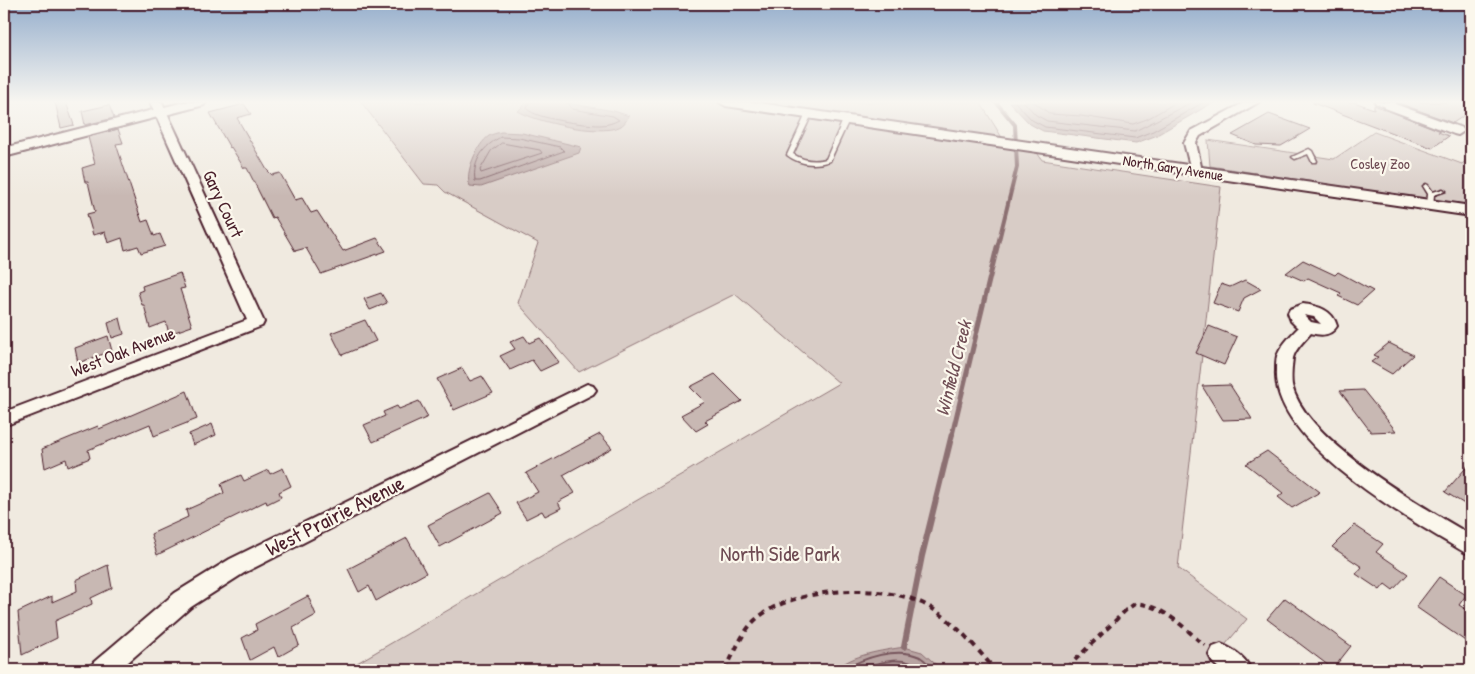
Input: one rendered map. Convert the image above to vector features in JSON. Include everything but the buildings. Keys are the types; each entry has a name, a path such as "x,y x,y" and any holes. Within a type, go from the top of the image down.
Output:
{"street":[{"path":"4,153 69,133"},
{"name":"Gary Court","path":"170,133 256,322"},
{"name":"North Gary Avenue","path":"936,133 1196,171 1430,199 1471,211"},
{"path":"1196,133 1190,143 1196,171"},
{"name":"West Oak Avenue","path":"4,419 256,322"},
{"path":"1308,327 1293,344 1285,359 1284,376 1289,402 1312,433 1337,458 1370,482 1471,546"},
{"name":"West Prairie Avenue","path":"102,670 182,600 237,566 587,390"},
{"path":"1221,655 1239,670"}],"lane":[{"path":"800,133 790,155 804,162 828,160 840,133"},
{"path":"1295,157 1309,151 1314,160"},
{"path":"1426,186 1430,199 1443,191"}],"path":[{"path":"725,670 754,620 769,609 799,598 839,591 888,593 923,603 964,636 995,670"},
{"path":"1056,670 1069,666 1126,610 1136,603 1151,605 1167,614 1214,653 1221,655"}],"green space":[{"name":"North Side Park","path":"385,133 999,133 1006,144 1034,148 1042,160 1221,187 1178,568 1247,619 1204,670 345,670 839,383 735,294 579,372 518,303 538,243 445,192 438,185 424,184"},
{"name":"Cosley Zoo","path":"1372,133 1378,133 1462,164 1471,156 1471,206 1210,166 1208,140 1334,159"}],"water":[{"path":"524,133 581,147 579,153 481,187 470,186 470,167 476,152 484,140 493,134"},
{"path":"1062,133 1159,133 1136,143"},
{"path":"904,647 922,652 942,670 835,670 850,660 859,657"}],"waterway":[{"name":"Winfield Creek","path":"997,248 1017,167 1015,133"},
{"name":"Winfield Creek","path":"952,435 997,247"},
{"name":"Winfield Creek","path":"904,647 922,556 952,434"}]}
